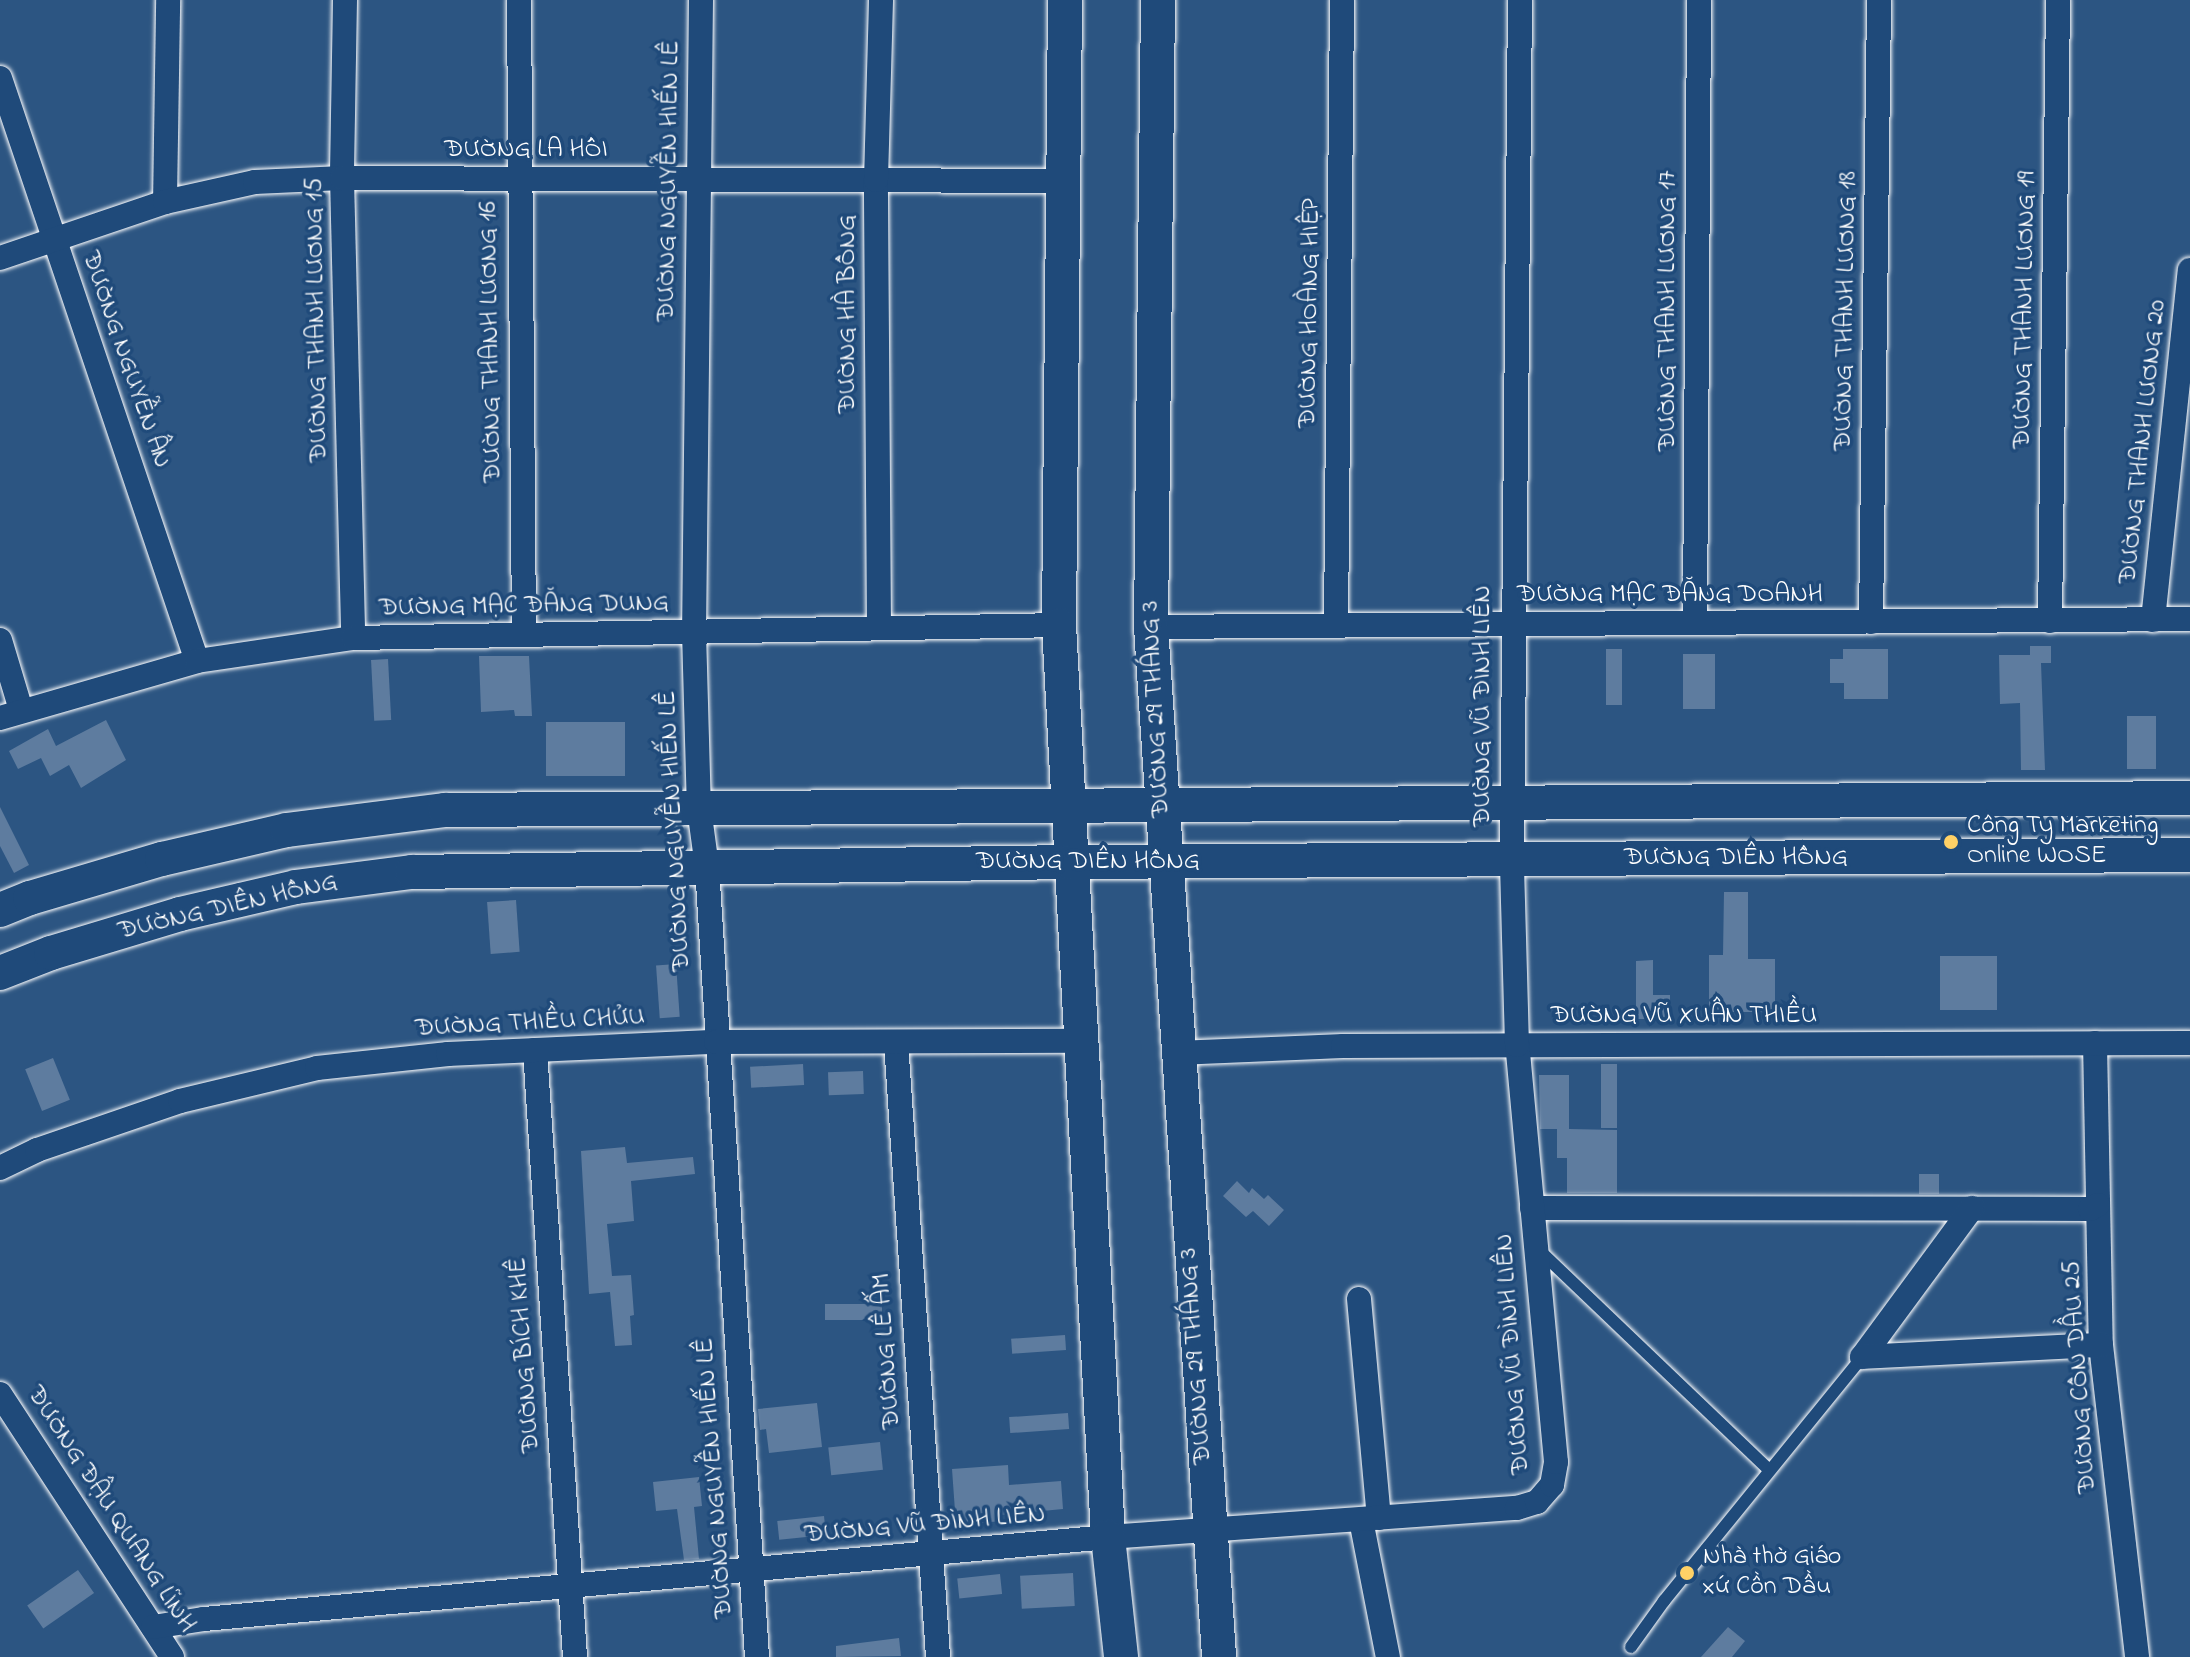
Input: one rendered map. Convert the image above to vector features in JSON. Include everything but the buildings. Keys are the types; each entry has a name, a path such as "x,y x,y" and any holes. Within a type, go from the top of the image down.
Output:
{"street":[{"path":"165,202 168,0"},
{"name":"ĐƯỜNG THANH LƯƠNG 15","path":"345,0 342,178 353,638"},
{"name":"ĐƯỜNG THANH LƯƠNG 16","path":"519,0 518,179 524,635"},
{"name":"ĐƯỜNG NGUYỄN HIẾN LÊ","path":"701,0 694,632 699,808 707,867 749,1570 757,1657"},
{"name":"ĐƯỜNG HÀ BỒNG","path":"879,628 876,180 881,0"},
{"path":"1065,0 1059,625 1108,1537 1121,1657"},
{"name":"ĐƯỜNG 29 THÁNG 3","path":"1158,0 1151,627 1208,1531 1219,1657"},
{"name":"ĐƯỜNG HOÀNG HIỆP","path":"1336,626 1342,0"},
{"name":"ĐƯỜNG VŨ ĐÌNH LIÊN","path":"153,1627 204,1619 1108,1537 1517,1508 1537,1502 1552,1485 1556,1462 1517,1045 1512,861 1511,625 1520,0"},
{"name":"ĐƯỜNG THANH LƯƠNG 17","path":"1695,623 1699,0"},
{"name":"ĐƯỜNG THANH LƯƠNG 18","path":"1871,622 1879,0"},
{"name":"ĐƯỜNG THANH LƯƠNG 19","path":"2050,621 2058,0"},
{"name":"ĐƯỜNG NGUYỄN ÂN","path":"0,78 197,661"},
{"name":"ĐƯỜNG LA HỐI","path":"0,258 165,202 255,182 342,178 1063,181"},
{"name":"ĐƯỜNG THANH LƯƠNG 20","path":"2153,620 2190,270"},
{"name":"ĐƯỜNG MẠC ĐĂNG DOANH","path":"1151,627 2190,619"},
{"name":"ĐƯỜNG MẠC ĐĂNG DUNG","path":"11,714 197,661 353,638 1059,625"},
{"path":"0,640 11,714"},
{"path":"0,910 30,898 162,859 287,830 445,810 2190,798"},
{"name":"ĐƯỜNG DIÊN HỒNG","path":"0,973 51,953 180,914 296,887 412,872 1070,862 2190,855"},
{"name":"ĐƯỜNG THIỀU CHỬU","path":"0,1168 37,1150 180,1101 317,1068 448,1054 716,1042 1080,1041"},
{"name":"ĐƯỜNG LÊ ẤM","path":"896,1042 938,1657"},
{"name":"ĐƯỜNG CỒN DẦU 25","path":"2095,1043 2101,1345 2137,1657"},
{"name":"ĐƯỜNG VŨ XUÂN THIỀU","path":"1177,1053 1517,1045 2190,1043"},
{"name":"ĐƯỜNG BÍCH KHÊ","path":"535,1050 575,1657"},
{"path":"1532,1208 2090,1209 2098,1205"},
{"path":"1862,1357 1972,1208"},
{"path":"1359,1299 1370,1519 1388,1657"},
{"path":"1862,1357 2101,1345"},
{"name":"ĐƯỜNG ĐẬU QUANG LĨNH","path":"0,1394 172,1657"}],"lane":[{"path":"1535,1247 1769,1470"},
{"path":"1631,1647 1664,1601 1862,1357"}],"place":[{"name":"Công Ty Marketing Online WOSE","path":"1951,842"},
{"name":"Nhà thờ Giáo xứ Cồn Dầu","path":"1687,1573"}]}
